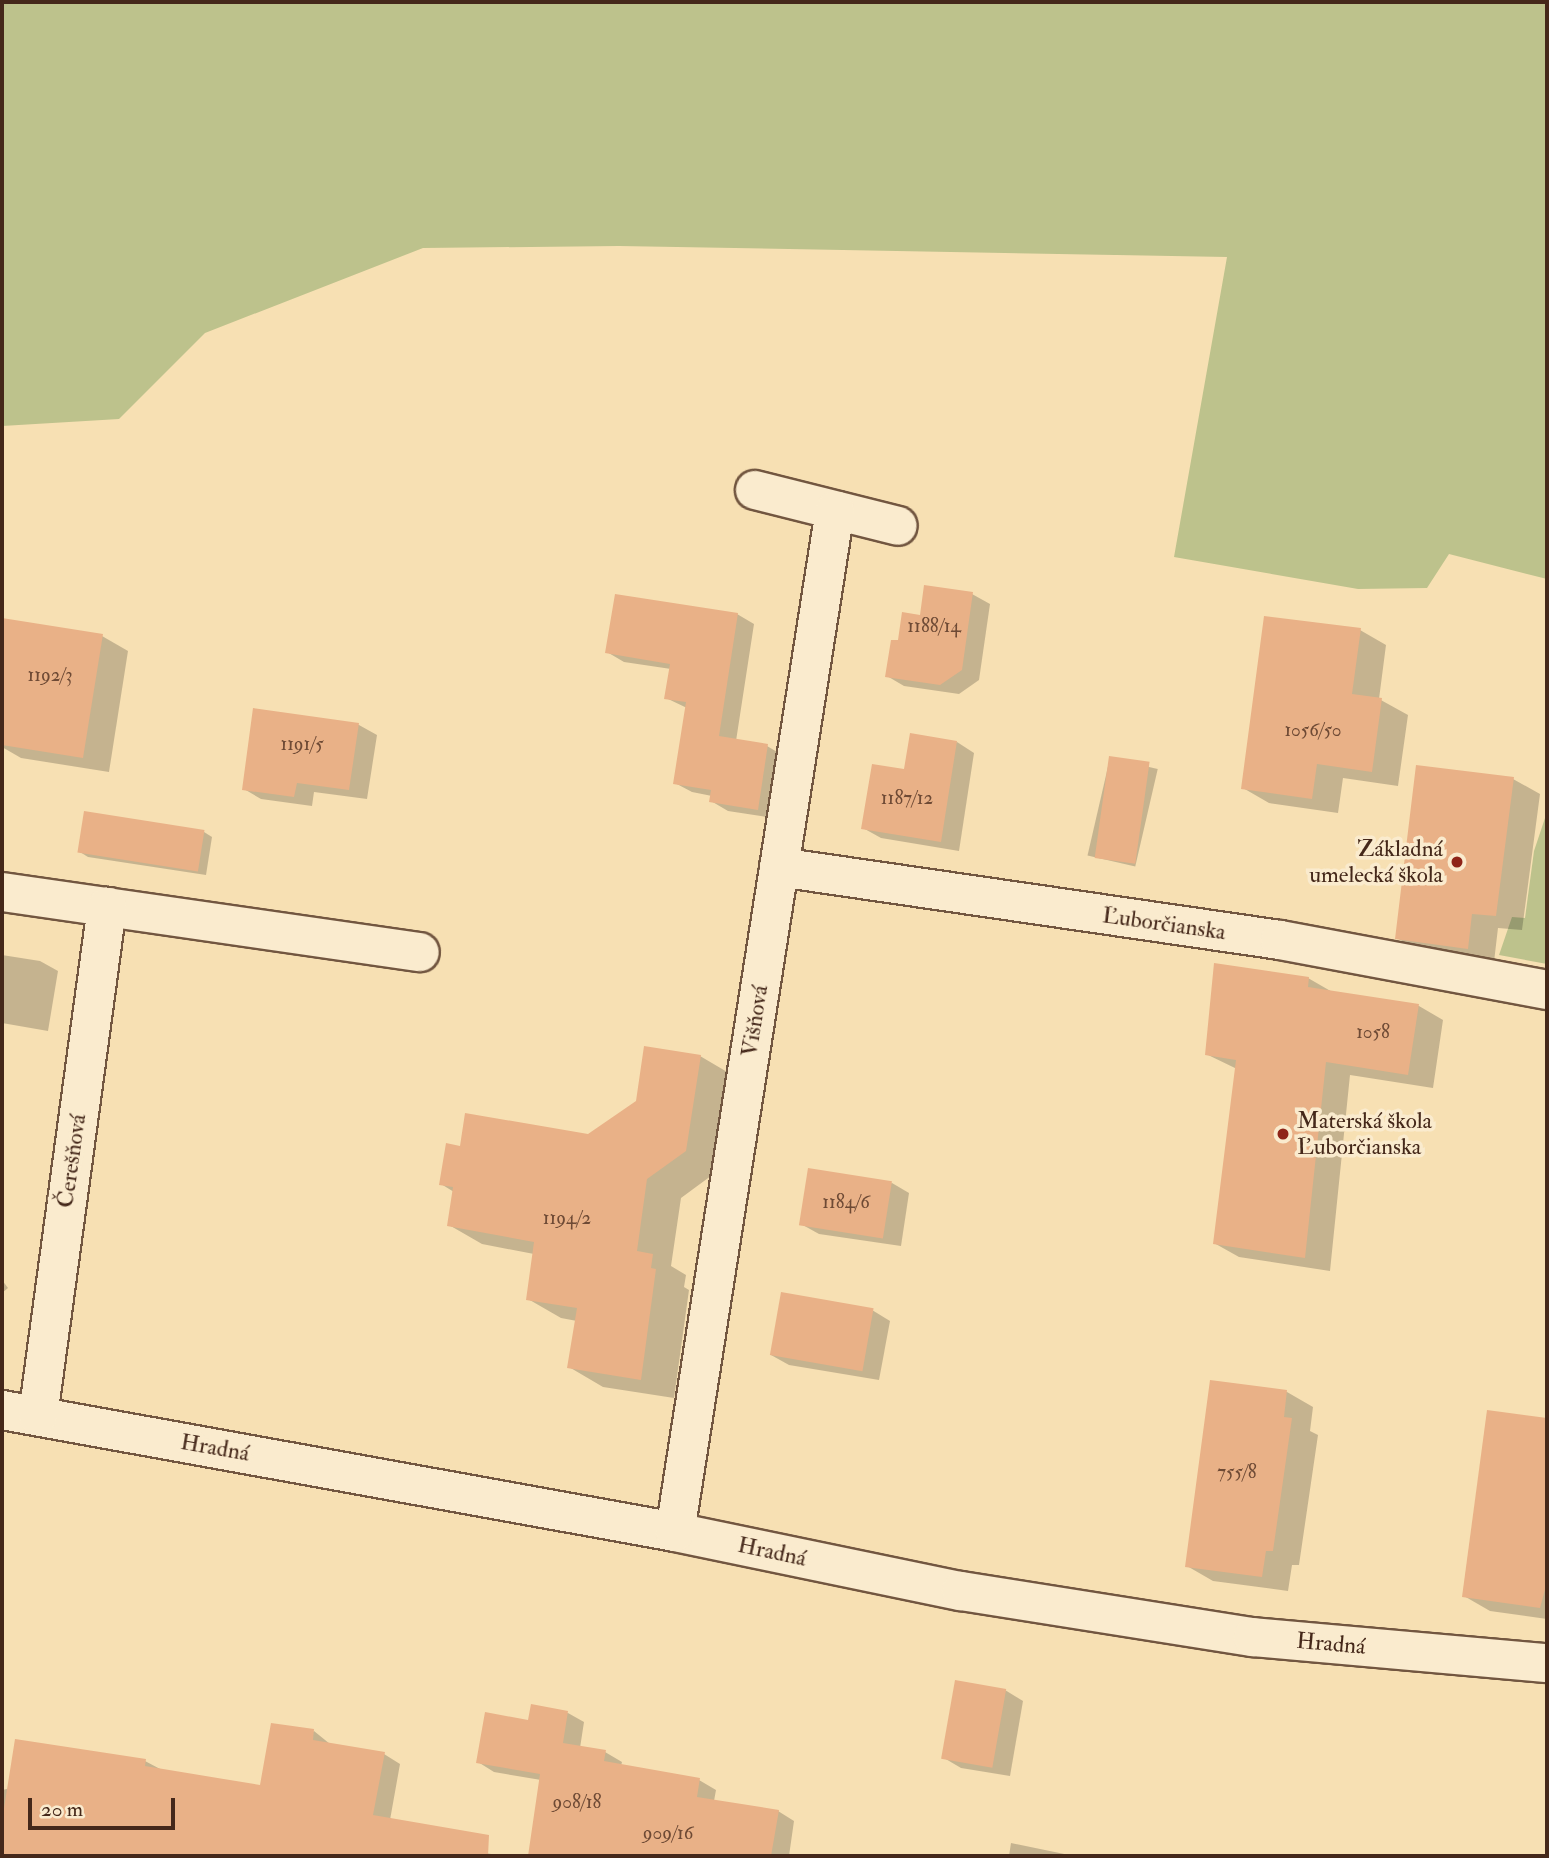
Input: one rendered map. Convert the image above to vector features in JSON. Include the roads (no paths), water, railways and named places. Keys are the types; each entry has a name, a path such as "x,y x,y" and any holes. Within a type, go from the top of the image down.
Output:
{"street":[{"path":"755,490 898,526"},
{"name":"Višňová","path":"675,1532 835,510"},
{"name":"Ľuborčianska","path":"779,867 1280,940 1547,990"},
{"path":"2,892 420,952"},
{"name":"Čerešňová","path":"20,1413 107,906"},
{"name":"Hradná","path":"20,1413 675,1532 961,1591 1253,1637 1547,1663"}],"place":[{"name":"Základná umelecká škola","path":"1457,862"},
{"name":"Materská škola Ľuborčianska","path":"1283,1134"}]}
